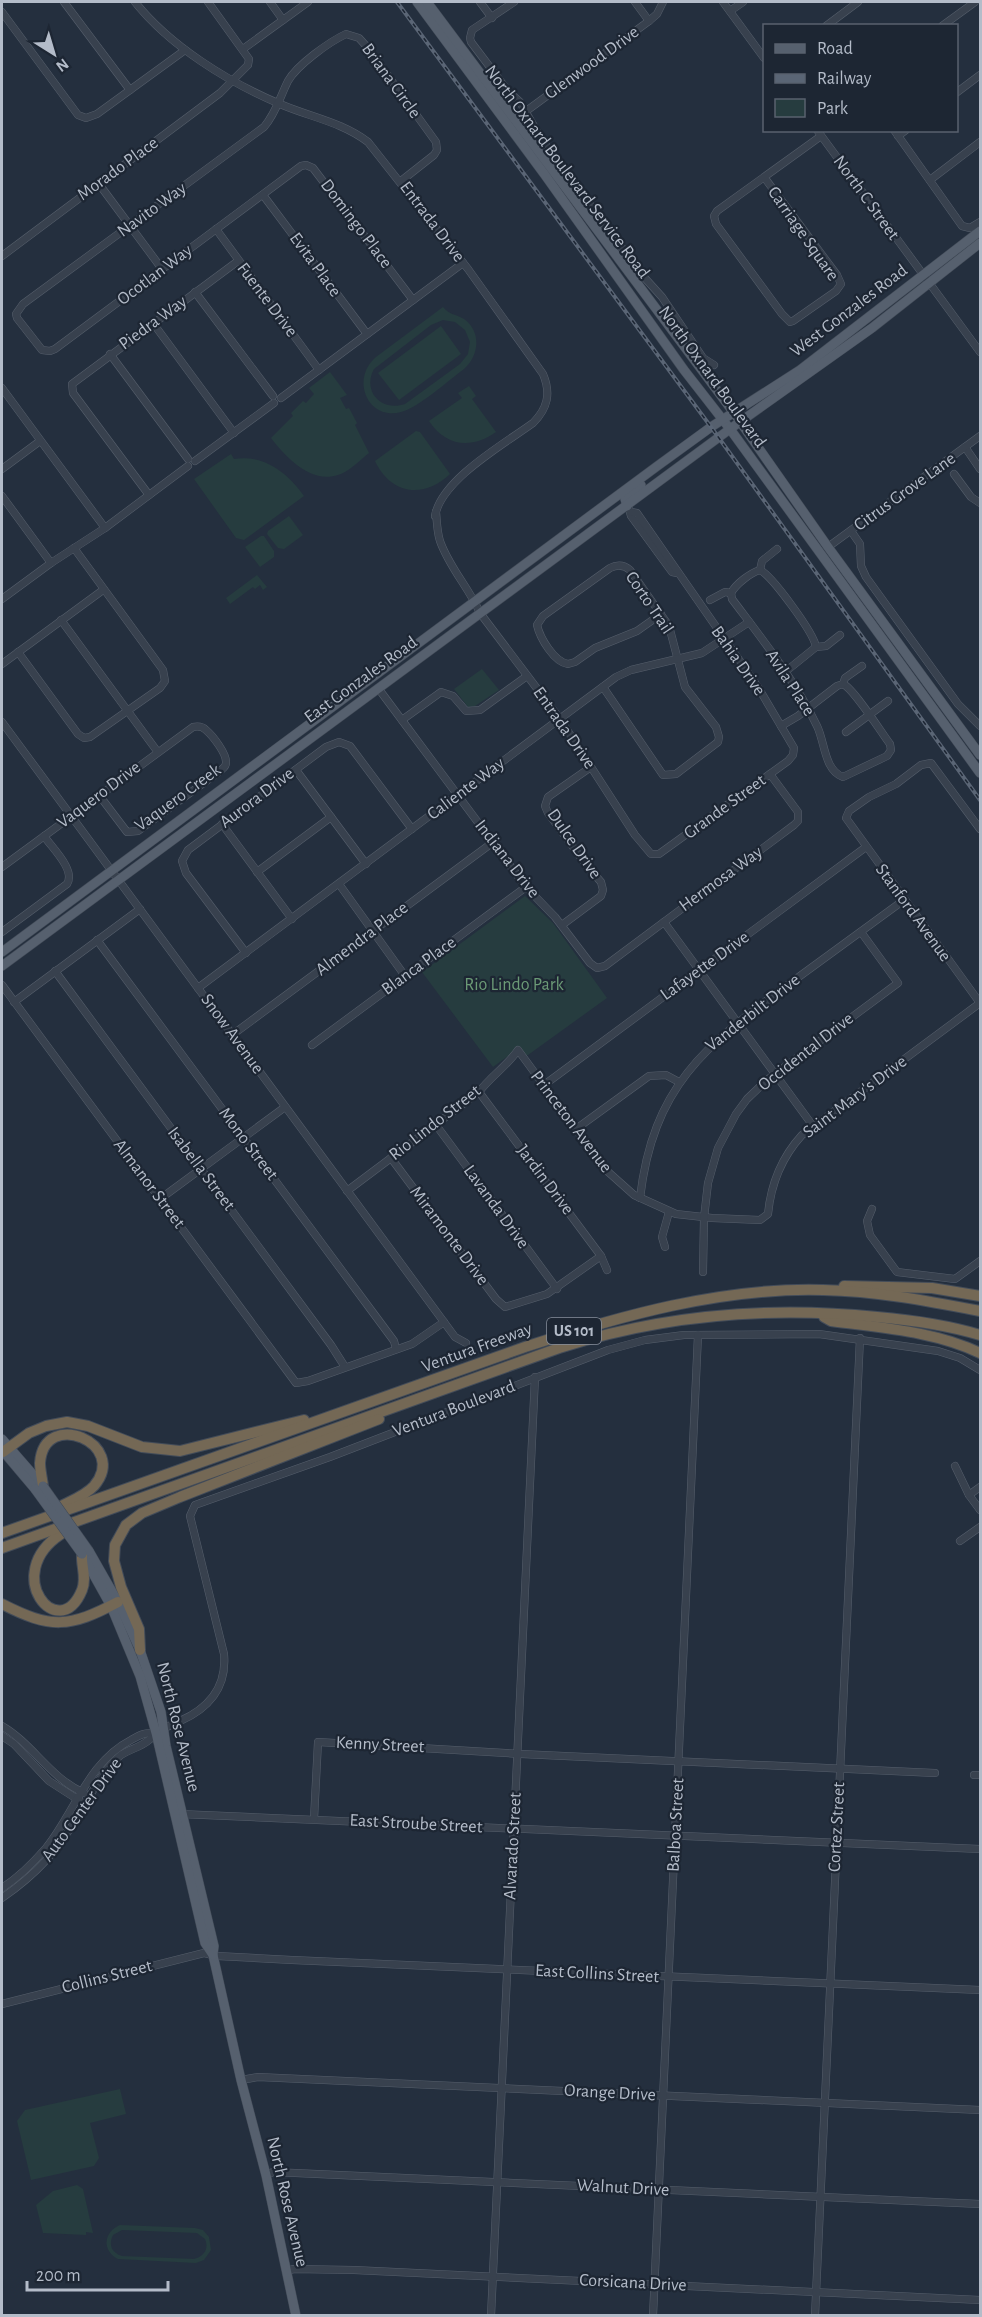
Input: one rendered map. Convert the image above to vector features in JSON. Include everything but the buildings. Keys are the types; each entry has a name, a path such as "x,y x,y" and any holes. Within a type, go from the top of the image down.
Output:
{"highway":[{"path":"821,1290 851,1284 932,1288 981,1296"},
{"name":"Ventura Freeway","path":"2,1533 515,1351 604,1323 732,1295 821,1290 909,1297 981,1311"},
{"path":"813,1312 831,1321 926,1334 981,1353"},
{"name":"Ventura Freeway","path":"2,1548 559,1348 619,1331 682,1319 730,1314 813,1312 903,1320 981,1335"},
{"path":"140,1650 139,1629 121,1587 114,1561 118,1538 132,1520 180,1497 367,1426 426,1397"},
{"path":"4,1447 38,1429 67,1422 88,1426 142,1447 180,1451 312,1418 337,1415"},
{"path":"35,1522 94,1487 102,1467 99,1452 94,1445 75,1434 59,1436 50,1441 41,1455 39,1487"},
{"path":"34,1547 82,1526 106,1511"},
{"path":"31,1604 46,1610 55,1610 65,1607 78,1596 84,1580 81,1564 86,1552"},
{"path":"2,1604 31,1618 58,1624 72,1622 115,1604"}],"main road":[{"name":"North Oxnard Boulevard","path":"422,4 684,370 730,429 981,773"},
{"name":"North Oxnard Boulevard","path":"422,4 514,120 737,418 977,751"},
{"path":"498,113 505,114 514,120 517,130 526,142 525,149"},
{"name":"West Gonzales Road","path":"737,418 846,341 926,279 981,231"},
{"name":"West Gonzales Road","path":"926,279 981,243"},
{"path":"641,308 655,309"},
{"name":"East Gonzales Road","path":"2,952 648,473 723,420 737,418"},
{"name":"East Gonzales Road","path":"2,966 480,613 629,509 730,429 737,418"},
{"path":"629,509 625,499 642,484 648,473"},
{"path":"809,537 828,547 836,566 834,572"},
{"path":"378,688 380,681 401,664 405,654"},
{"path":"322,729 325,722 371,688 373,678"},
{"path":"957,742 977,751"},
{"name":"North Rose Avenue","path":"4,1447 39,1487 86,1552 115,1604 140,1650 161,1712 160,1731"},
{"name":"North Rose Avenue","path":"115,1604 160,1731 214,1946 213,1956 241,2080 266,2175 296,2316"}],"street":[{"path":"64,2 130,90"},
{"name":"Entrada Drive","path":"137,2 154,25 185,50 234,81 278,104 358,134 377,152 400,181 463,263 543,374 547,382 548,398 542,414 451,485 436,512 435,532 443,559 469,597 476,602 480,613 560,719 635,835 651,854"},
{"path":"207,2 250,61 234,81"},
{"path":"270,2 283,20"},
{"path":"243,49 308,2"},
{"path":"480,2 492,18 514,2"},
{"path":"634,2 649,21"},
{"name":"Glenwood Drive","path":"514,120 649,21 657,14 663,2"},
{"path":"723,2 763,55"},
{"path":"730,11 743,2"},
{"path":"829,24 858,2"},
{"path":"945,24 975,2"},
{"path":"2,12 78,115 86,118 97,114 185,50"},
{"name":"North Oxnard Boulevard Service Road","path":"492,18 476,26 470,33 471,42 526,111 542,140 643,276 662,297 703,358 714,364"},
{"name":"Briana Circle","path":"278,104 292,75 300,66 341,37 352,34 359,38 435,142 437,150 434,155 400,181"},
{"path":"958,92 981,75"},
{"name":"Morado Place","path":"2,256 234,81"},
{"name":"Navito Way","path":"45,351 39,348 17,318 17,309 264,127 278,104"},
{"name":"Carriage Square","path":"764,177 837,275 841,284 836,291 790,322 714,221 714,216 717,211 819,133"},
{"name":"North C Street","path":"819,133 981,352"},
{"path":"896,133 958,221 966,228 981,222"},
{"path":"930,180 981,141"},
{"name":"Domingo Place","path":"263,195 301,166 306,165 313,168 413,300"},
{"path":"99,184 162,270"},
{"name":"Ocotlan Way","path":"45,351 55,349 263,195"},
{"name":"Evita Place","path":"263,195 367,334"},
{"name":"Fuente Drive","path":"216,229 320,370"},
{"name":"Piedra Way","path":"148,495 72,393 73,382 238,261"},
{"path":"3,595 105,528 190,462 234,433 276,399 320,370 463,263"},
{"path":"195,292 276,399"},
{"path":"153,323 234,433"},
{"path":"110,354 190,462"},
{"path":"2,388 4,397 105,528"},
{"name":"Citrus Grove Lane","path":"828,547 981,436"},
{"path":"2,470 40,441"},
{"path":"965,447 981,469"},
{"path":"954,474 971,496 981,503"},
{"path":"2,496 51,563"},
{"name":"Bahia Drive","path":"629,509 631,516 672,572 677,573"},
{"name":"Bahia Drive","path":"629,509 637,513 758,687 792,744 794,752"},
{"path":"642,531 645,531 664,552"},
{"path":"851,531 860,544 861,566 866,577 958,704 981,726"},
{"path":"18,652 78,734 84,738 90,737 160,688 165,681 163,670 74,548"},
{"path":"760,570 762,561 777,549"},
{"name":"Corto Trail","path":"603,687 663,775 676,774 719,740 716,727 685,687 672,632 661,614 630,570 621,565 610,568 538,621 541,636 558,660 564,664 572,664 595,648 628,635 661,614"},
{"path":"710,600 725,592 731,593 734,587 760,570 774,583 807,630 816,647"},
{"path":"2,664 103,590"},
{"name":"Avila Place","path":"731,593 732,599 785,672 820,733 826,757 837,775 849,776 887,756 891,751 890,744 869,715"},
{"path":"62,620 158,751"},
{"name":"Caliente Way","path":"198,988 616,677 631,670 702,653 749,622"},
{"path":"785,672 816,647 826,646 840,635"},
{"path":"843,684 845,678 862,666"},
{"path":"402,720 441,692 453,696 466,711 480,710 527,676"},
{"path":"781,726 843,684"},
{"path":"843,684 869,715"},
{"name":"Indiana Drive","path":"378,688 526,887 562,925 590,963 597,968"},
{"path":"846,732 888,701"},
{"name":"Snow Avenue","path":"2,722 455,1337 466,1343"},
{"name":"Vaquero Drive","path":"2,867 158,751 188,730 199,726"},
{"name":"Vaquero Creek","path":"99,795 127,832 138,831 225,767 227,762 224,753 206,728 199,726"},
{"name":"Aurora Drive","path":"246,953 186,873 182,861 188,850 222,824 326,747 339,742 350,746 412,830"},
{"name":"Grande Street","path":"651,854 663,852 788,761 794,752"},
{"name":"Stanford Avenue","path":"980,1003 847,822 846,816 849,811 869,796 896,784 923,764 932,764 981,829"},
{"name":"Dulce Drive","path":"562,925 601,896 603,890 601,882 586,866 548,813 546,801 548,797 591,766"},
{"path":"296,770 366,864"},
{"name":"Hermosa Way","path":"597,968 605,966 798,821 798,812 770,774"},
{"path":"257,872 332,817"},
{"path":"222,824 292,919"},
{"path":"2,932 70,880 70,872 44,836"},
{"name":"Almendra Place","path":"232,1035 492,843"},
{"name":"Lafayette Drive","path":"544,1085 866,847"},
{"path":"339,884 405,976"},
{"name":"Blanca Place","path":"312,1045 526,887"},
{"name":"Vanderbilt Drive","path":"640,1198 655,1130 679,1082 708,1047 736,1022 904,900"},
{"path":"14,1002 140,909"},
{"path":"663,922 813,1126"},
{"name":"Occidental Drive","path":"703,1272 704,1218 712,1168 726,1131 747,1099 775,1074 898,983 861,932"},
{"name":"Mono Street","path":"97,940 394,1341 396,1349"},
{"name":"Isabella Street","path":"55,971 345,1367"},
{"name":"Almanor Street","path":"2,985 296,1383 308,1381 345,1367"},
{"name":"Saint Mary's Drive","path":"765,1218 768,1214 773,1184 783,1161 795,1143 813,1126 980,1003"},
{"name":"Princeton Avenue","path":"518,1050 614,1178 640,1198 669,1212 704,1218 757,1220 765,1218"},
{"name":"Rio Lindo Street","path":"347,1191 479,1092 487,1081 510,1062 518,1050"},
{"path":"576,1130 649,1076 666,1075 679,1082"},
{"name":"Jardin Drive","path":"479,1092 601,1256 607,1270"},
{"path":"160,1199 285,1107"},
{"name":"Lavanda Drive","path":"436,1125 556,1289"},
{"name":"Miramonte Drive","path":"391,1158 499,1303 505,1307 512,1307 556,1289"},
{"path":"872,1209 867,1221 870,1235 897,1272 955,1279 981,1261"},
{"path":"665,1247 662,1237 669,1212"},
{"path":"556,1289 601,1256"},
{"path":"345,1367 418,1341 444,1322"},
{"name":"Ventura Boulevard","path":"160,1731 203,1708 216,1693 224,1670 224,1654 190,1516 193,1507 330,1457 535,1377 627,1344 665,1336 819,1334 860,1338 938,1351 960,1358 981,1370"},
{"name":"Balboa Street","path":"653,2316 699,1335"},
{"name":"Cortez Street","path":"815,2316 860,1338"},
{"name":"Alvarado Street","path":"491,2316 535,1377"},
{"path":"955,1466 969,1495 981,1510"},
{"path":"969,1495 981,1487"},
{"path":"960,1541 981,1527"},
{"path":"2,1726 29,1747 55,1775 85,1794"},
{"name":"Auto Center Drive","path":"2,1887 25,1870 47,1847 78,1800 114,1761 131,1748 149,1741 160,1731"},
{"path":"2,1736 14,1744 50,1781 85,1804"},
{"name":"Kenny Street","path":"314,1819 318,1742 518,1753"},
{"path":"518,1753 935,1773"},
{"name":"Auto Center Drive","path":"2,1898 32,1875 51,1856 85,1804 85,1794"},
{"name":"East Stroube Street","path":"179,1814 981,1850"},
{"name":"Collins Street","path":"2,2004 204,1953 213,1956"},
{"name":"East Collins Street","path":"213,1956 981,1990"},
{"name":"Orange Drive","path":"241,2080 258,2076 981,2110"},
{"name":"Walnut Drive","path":"266,2175 273,2172 981,2204"},
{"name":"Corsicana Drive","path":"286,2271 294,2269 354,2270 981,2300"}],"green space":[{"path":"443,307 470,324 476,337 473,358 464,369 424,400 401,412 389,413 380,410 366,396 364,376 368,366 376,357","holes":["443,320 455,322 465,330 470,342 468,354 460,364 405,404 388,405 376,398 370,385 374,369 431,325"]},
{"path":"441,326 461,354 399,400 378,373"},
{"path":"330,372 347,395 340,398 346,409 349,408 357,423 355,425 369,453 346,471 328,477 318,476 300,467 271,438 293,416 291,413 303,401 306,403 314,394 309,388"},
{"path":"469,386 476,396 472,399 496,432 478,441 460,443 443,436 429,421 462,398 458,393"},
{"path":"416,431 420,432 450,474 430,487 409,490 390,481 375,461"},
{"path":"231,454 234,459 255,459 274,467 291,480 304,496 244,540 236,538 194,479"},
{"path":"289,516 303,535 284,549 278,548 267,534 268,531"},
{"path":"264,536 274,551 274,557 260,567 245,547"},
{"path":"257,575 267,587 263,590 260,585 255,589 253,587 230,604 226,598"},
{"path":"482,669 499,690 475,706 468,707 454,689"},
{"name":"Rio Lindo Park","path":"525,896 553,923 607,998 528,1055 508,1056 493,1067 422,972"},
{"path":"120,2089 126,2114 90,2123 99,2158 94,2166 31,2180 17,2121 25,2110"},
{"path":"77,2185 83,2189 93,2233 86,2232 86,2235 43,2233 36,2205 53,2191"},
{"path":"120,2225 195,2228 203,2230 209,2237 211,2250 204,2260 196,2263 118,2259 107,2247 108,2237 114,2228","holes":["122,2230 197,2233 205,2239 206,2248 201,2256 194,2259 122,2256 116,2253 111,2245 113,2235"]}],"railway":[{"path":"397,2 711,427 980,800"}]}
